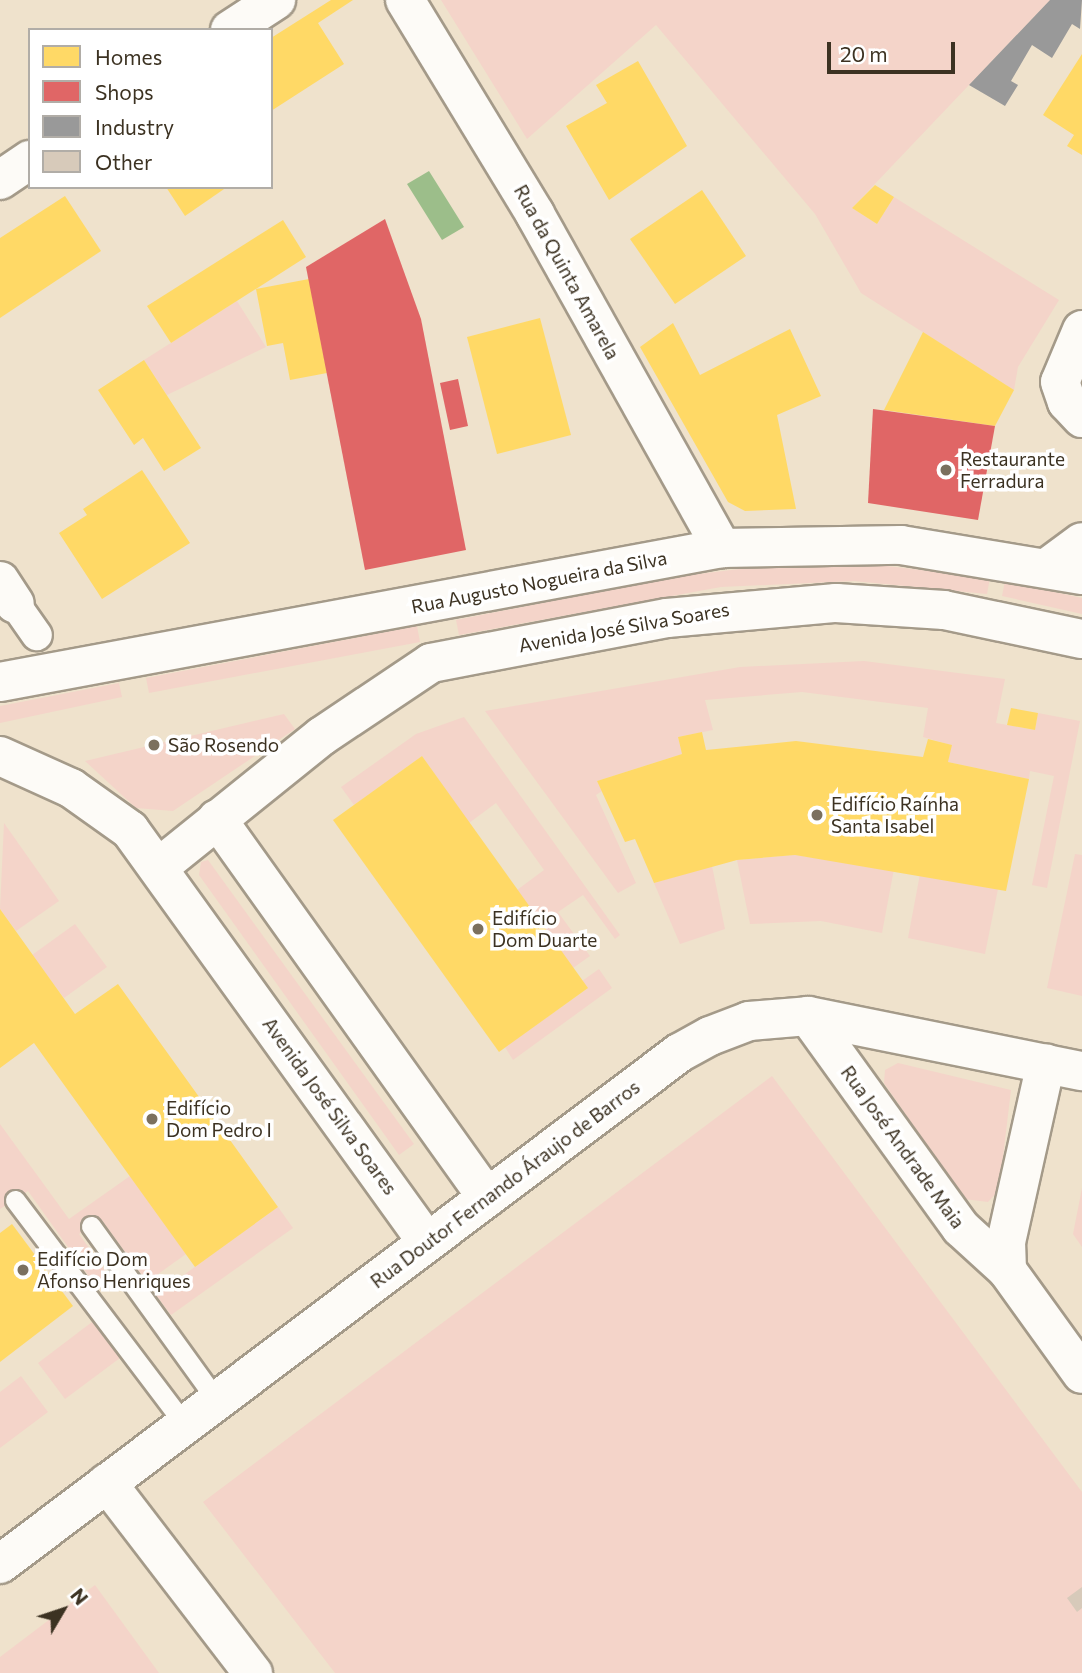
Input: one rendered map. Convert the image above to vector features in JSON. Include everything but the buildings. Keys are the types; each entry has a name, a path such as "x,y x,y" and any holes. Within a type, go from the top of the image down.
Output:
{"street":[{"path":"233,28 276,0"},
{"name":"Rua da Quinta Amarela","path":"405,0 535,214 722,548"},
{"path":"0,180 28,161"},
{"path":"1082,330 1060,382 1067,402 1082,418"},
{"path":"1065,571 1082,542"},
{"name":"Rua Augusto Nogueira da Silva","path":"0,682 722,548 901,545 1065,571"},
{"path":"8,593 37,635"},
{"name":"Avenida José Silva Soares","path":"159,867 393,683 431,663 693,614 836,603 944,610 1082,639"},
{"name":"Avenida José Silva Soares","path":"0,756 71,788 130,831 159,867 427,1242"},
{"path":"217,819 487,1197"},
{"name":"Rua Doutor Fernando Áraujo de Barros","path":"0,1564 679,1053 749,1021 808,1016 1064,1067"},
{"name":"Rua José Andrade Maia","path":"808,1016 961,1228 1007,1270 1082,1374"},
{"path":"1007,1270 1006,1242 1064,1067"},
{"path":"107,1483 253,1673"}],"lane":[{"path":"15,1200 184,1425"},
{"path":"91,1226 217,1401"}],"shaded area":[{"path":"441,0 1050,0 852,208 877,224 894,197 1059,300 1018,367 1014,390 861,293 815,214 656,25 527,139"},
{"path":"429,171 464,227 442,240 407,184"},
{"path":"237,301 266,347 167,395 144,360"},
{"path":"773,565 878,565 990,578 987,594 854,581 721,587 459,635 456,620 674,577"},
{"path":"1005,581 1082,598 1082,614 1002,596"},
{"path":"417,626 420,642 149,693 146,678"},
{"path":"864,661 1005,679 996,723 1035,730 1038,713 1080,721 1047,888 1032,885 1054,776 1030,771 1029,779 948,762 951,745 923,737 928,708 802,692 705,700 713,730 678,737 682,754 597,781 602,791 596,795 636,883 618,893 485,711 740,667"},
{"path":"119,683 122,697 0,723 0,706"},
{"path":"284,714 295,729 173,811 136,808 85,761"},
{"path":"464,717 620,935 615,939 583,895 558,912 590,956 573,968 517,890 544,870 496,803 469,823 422,756 354,805 341,787 416,734"},
{"path":"4,823 59,901 16,931 0,909"},
{"path":"1075,854 1082,855 1082,996 1047,988"},
{"path":"795,855 894,869 882,933 821,921 750,924 737,860"},
{"path":"208,860 414,1144 399,1155 199,875 201,862"},
{"path":"712,866 725,929 680,944 654,883"},
{"path":"920,874 998,889 985,954 908,938"},
{"path":"75,924 107,967 64,998 32,955"},
{"path":"599,969 612,988 513,1060 505,1047 587,989 582,981"},
{"path":"898,1063 1011,1090 999,1190 988,1202 964,1199 884,1083 885,1070"},
{"path":"772,1076 1082,1492 1082,1673 335,1673 203,1502"},
{"path":"0,1124 69,1219 130,1176 186,1254 147,1282 101,1219 79,1234 111,1279 98,1289 28,1191 0,1209"},
{"path":"1082,1188 1082,1247 1073,1234"},
{"path":"278,1207 293,1228 171,1315 156,1295"},
{"path":"92,1322 120,1358 65,1399 38,1363"},
{"path":"21,1376 48,1412 0,1448 0,1392"},
{"path":"95,1585 159,1673 0,1673 0,1657"}],"place":[{"name":"Restaurante Ferradura","path":"946,470"},
{"name":"São Rosendo","path":"154,745"},
{"name":"Edifício Raínha Santa Isabel","path":"817,815"},
{"name":"Edifício Dom Duarte","path":"478,929"},
{"name":"Edifício Dom Pedro I","path":"152,1119"},
{"name":"Edifício Dom Afonso Henriques","path":"23,1270"}]}
